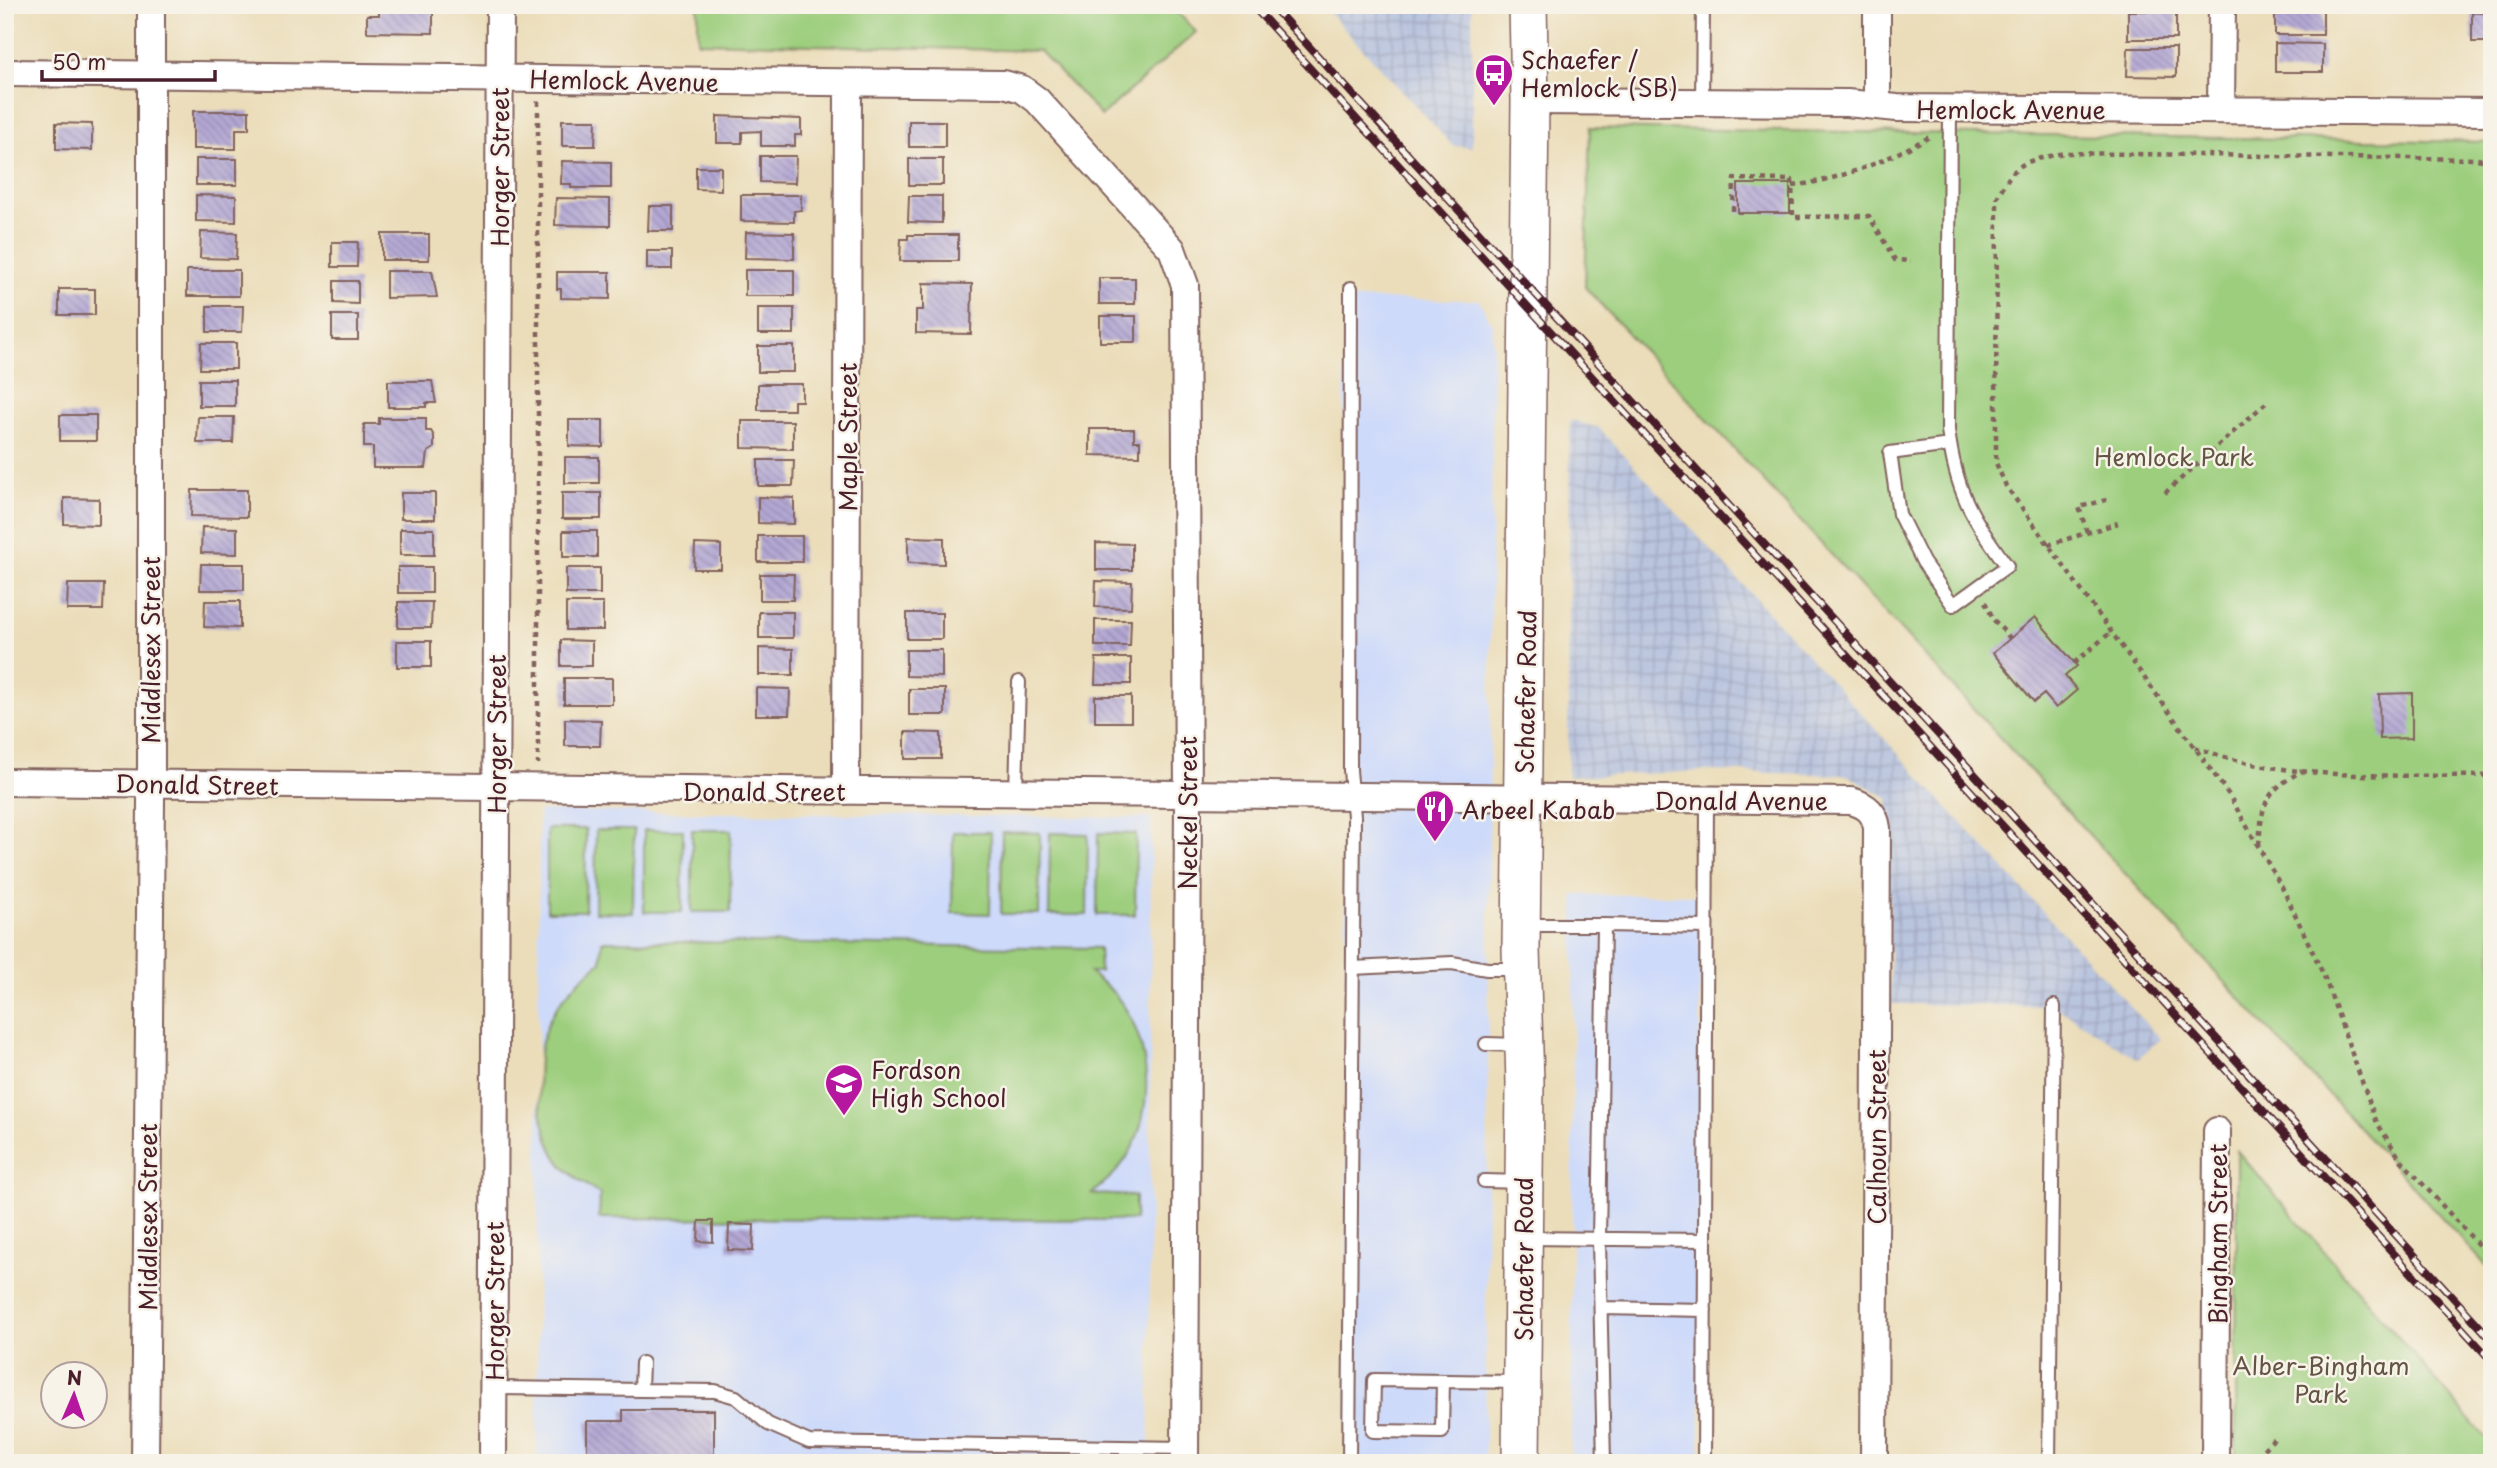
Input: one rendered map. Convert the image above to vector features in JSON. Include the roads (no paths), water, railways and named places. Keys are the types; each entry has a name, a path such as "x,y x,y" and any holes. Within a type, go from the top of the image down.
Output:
{"main road":[{"name":"Schaefer Road","path":"1521,1463 1524,1045 1521,925 1530,101 1528,5"}],"street":[{"name":"Middlesex Street","path":"145,1463 150,783 151,5"},
{"name":"Horger Street","path":"493,1463 500,5"},
{"path":"1877,5 1877,106"},
{"path":"2221,110 2222,5"},
{"name":"Hemlock Avenue","path":"5,74 1015,86 1037,100 1116,188"},
{"name":"Maple Street","path":"846,791 848,83"},
{"name":"Hemlock Avenue","path":"1530,101 1950,108 2492,112"},
{"name":"Neckel Street","path":"1116,188 1172,249 1185,285 1188,794 1185,1455"},
{"name":"Donald Street","path":"5,782 1523,799"},
{"name":"Donald Avenue","path":"1523,799 1851,801 1871,812"},
{"name":"Calhoun Street","path":"1871,812 1877,828 1874,1463"},
{"name":"Bingham Street","path":"2216,1463 2217,1131"}],"lane":[{"path":"1702,103 1703,5"},
{"path":"1950,108 1952,464 1969,513 2007,566 1953,605 1923,562 1899,514 1890,453 1950,445"},
{"path":"1349,1463 1353,968 1350,770 1351,288"},
{"path":"1016,792 1019,682"},
{"path":"1704,1463 1707,800"},
{"path":"1521,925 1706,927"},
{"path":"1604,925 1599,1240 1604,1463"},
{"path":"1353,968 1452,963 1487,969 1522,969"},
{"path":"2049,1463 2054,1006"},
{"path":"1486,1044 1524,1045"},
{"path":"1484,1181 1524,1182"},
{"path":"1523,1238 1705,1240"},
{"path":"1601,1308 1704,1310"},
{"path":"641,1390 642,1363"},
{"path":"1443,1381 1442,1432 1373,1431 1374,1380 1522,1382"},
{"path":"493,1388 715,1391 736,1397 768,1424 809,1442 1185,1455"}],"railway":[{"path":"1252,5 2492,1361"},
{"path":"1271,5 2492,1340"}],"place":[{"name":"Schaefer / Hemlock (SB)","path":"1494,107"},
{"name":"Arbeel Kabab","path":"1435,843"},
{"name":"Fordson High School","path":"844,1117"}],"park label":[{"name":"Hemlock Park","path":"2174,456"},
{"name":"Alber-Bingham Park","path":"2321,1379"}]}
